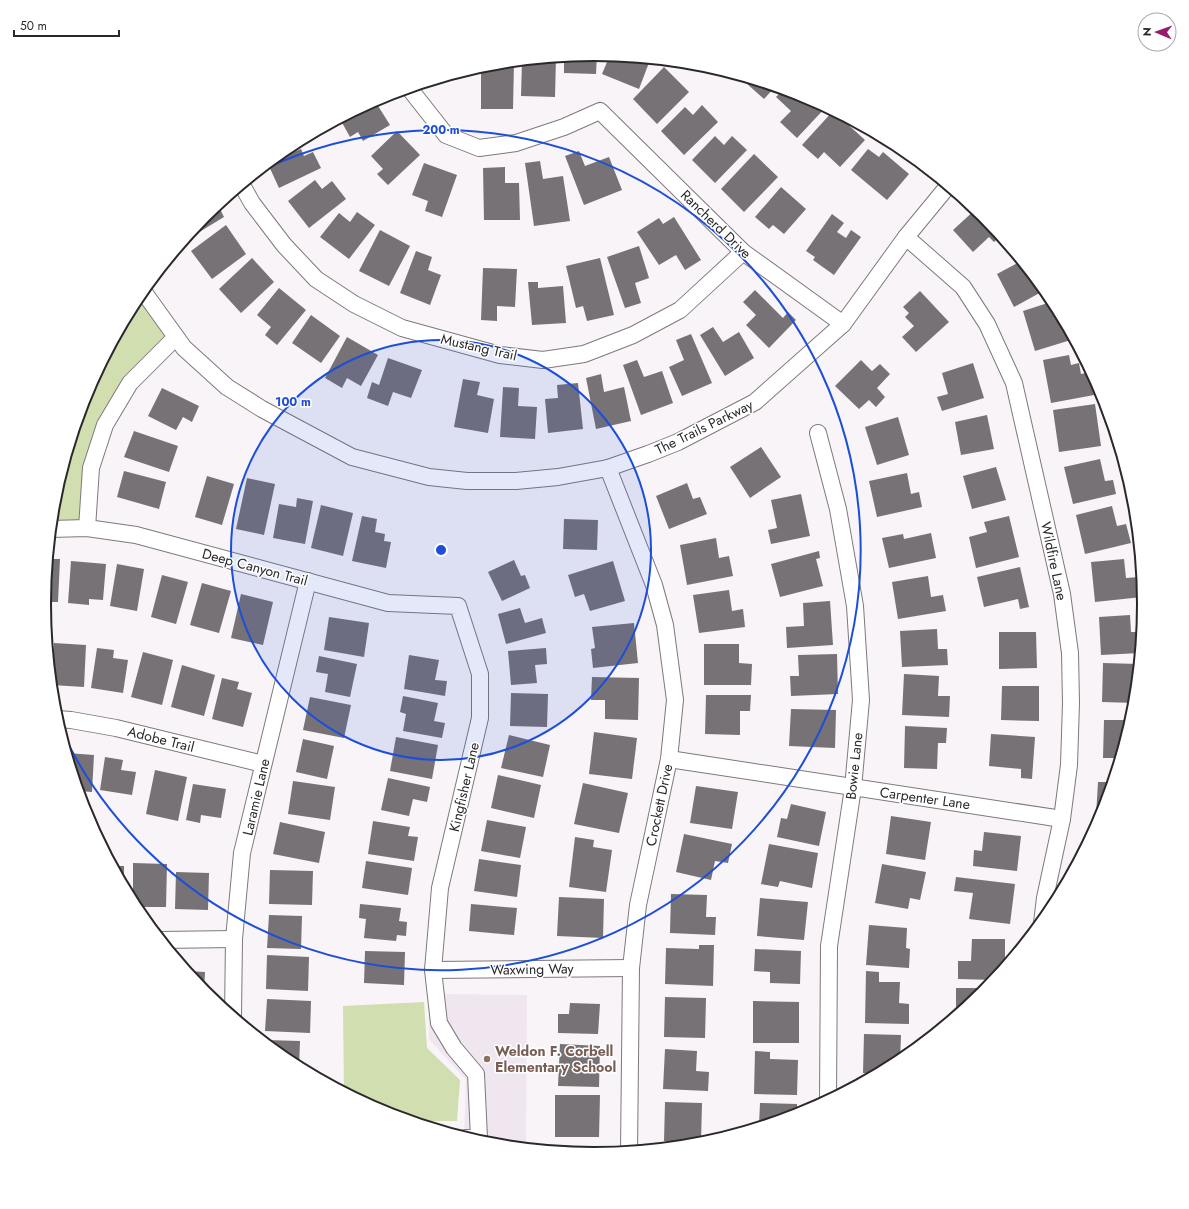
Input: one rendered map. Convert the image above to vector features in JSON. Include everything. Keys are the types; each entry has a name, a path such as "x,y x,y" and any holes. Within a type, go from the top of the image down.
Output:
{"street":[{"name":"Rancherd Drive","path":"413,93 446,135 479,148 516,143 564,128 600,111 743,252 842,324"},
{"name":"Mustang Trail","path":"244,189 252,203 289,250 316,278 354,304 402,328 500,356 543,360 584,354 633,335 680,310 743,252"},
{"name":"The Trails Parkway","path":"147,297 184,348 227,386 269,413 359,459 428,477 467,481 516,481 558,477 608,468 678,442 755,402 842,324 906,237 945,190"},
{"name":"Wildfire Lane","path":"906,237 963,287 987,324 1014,383 1062,594 1070,653 1070,765 1062,819 1044,909"},
{"path":"87,528 91,468 105,425 130,382 176,337"},
{"name":"Bowie Lane","path":"818,433 838,509 855,606 861,700 853,788 828,946 828,1095"},
{"name":"Crockett Drive","path":"608,468 654,585 666,625 675,700 669,759 638,905 631,968 629,1147"},
{"name":"Deep Canyon Trail","path":"57,528 87,528 136,535 388,603 458,606"},
{"name":"Laramie Lane","path":"233,1010 234,939 242,853 308,581"},
{"name":"Kingfisher Lane","path":"458,606 480,674 480,718 440,888 433,970 439,1023 454,1048 476,1074 472,1134"},
{"name":"Adobe Trail","path":"63,719 116,728 263,764"},
{"name":"Carpenter Lane","path":"669,759 853,788 980,805 1062,819"},
{"path":"167,940 234,939"},
{"name":"Waxwing Way","path":"433,970 631,968"}],"shaded area":[{"name":"Weldon F. Corbell Elementary School","path":"429,994 527,995 526,1143 488,1138 464,1132 466,1080 429,1039"}],"green space":[{"path":"150,293 176,337 105,425 87,528 57,530 61,498 70,464 92,397 107,364 124,333"},
{"path":"424,1002 427,1048 460,1080 457,1121 427,1121 420,1119 387,1107 344,1086 343,1006"}],"building":[{"path":"597,61 596,74 564,73 564,62"},
{"path":"607,61 648,64 639,89 602,74"},
{"path":"556,62 555,97 521,96 522,66"},
{"path":"514,67 513,109 481,109 481,73"},
{"path":"664,67 689,92 657,124 633,99"},
{"path":"746,83 771,91 764,99"},
{"path":"779,94 822,111 797,138 780,122 791,111 776,97"},
{"path":"702,105 718,122 684,155 661,131 685,107 693,115"},
{"path":"378,106 390,125 363,141 358,132 350,137 342,123"},
{"path":"830,115 847,123 865,140 840,167 824,152 818,159 802,145"},
{"path":"397,131 420,155 388,185 377,174 383,169 371,156"},
{"path":"715,136 724,145 732,136 747,150 715,183 692,160"},
{"path":"301,149 304,156 313,152 321,168 279,188 270,169"},
{"path":"868,149 879,157 883,152 909,174 887,200 851,170"},
{"path":"579,151 585,166 609,157 622,190 584,205 565,156"},
{"path":"754,154 778,177 744,212 721,189"},
{"path":"540,161 543,179 563,176 570,221 534,226 525,163"},
{"path":"424,163 457,175 442,217 425,211 428,201 412,195"},
{"path":"505,167 505,183 519,183 520,220 484,220 483,168"},
{"path":"315,180 322,189 332,181 346,199 309,228 288,201"},
{"path":"781,187 806,209 784,234 773,225 769,229 755,217"},
{"path":"221,210 224,217 199,232"},
{"path":"357,212 375,225 349,259 320,237 339,213 350,222"},
{"path":"972,213 997,239 994,242 989,237 973,252 953,230"},
{"path":"832,214 844,223 837,232 846,238 851,230 861,237 834,275 813,260 815,257 806,251"},
{"path":"674,217 701,260 685,270 676,255 659,265 637,232 659,218 663,224"},
{"path":"226,225 246,254 212,279 191,251"},
{"path":"380,230 410,246 389,286 359,271"},
{"path":"639,246 649,278 635,283 641,303 625,308 607,257"},
{"path":"416,251 432,257 428,270 441,275 430,305 400,293"},
{"path":"252,258 274,282 241,313 219,289"},
{"path":"600,258 614,315 587,321 583,306 576,308 566,266"},
{"path":"1017,263 1039,293 1014,307 997,274"},
{"path":"483,268 517,269 515,307 497,306 497,321 481,320"},
{"path":"528,282 538,282 538,288 563,286 566,323 532,325"},
{"path":"279,288 306,310 277,345 265,335 271,327 257,315"},
{"path":"755,290 783,318 788,312 796,320 769,348 746,325 756,315 743,302"},
{"path":"920,291 949,322 916,352 902,337 914,326 905,317 909,313 903,307"},
{"path":"1046,303 1069,341 1035,351 1023,311"},
{"path":"311,315 340,336 321,363 292,343"},
{"path":"713,327 723,342 739,332 754,358 725,376 700,335"},
{"path":"691,334 712,383 682,396 669,367 684,360 676,340"},
{"path":"347,337 378,355 361,386 347,378 342,388 325,378"},
{"path":"1069,355 1071,365 1079,363 1081,374 1086,373 1093,388 1094,395 1051,403 1043,360"},
{"path":"388,358 422,370 411,398 393,392 388,406 367,398 372,382 379,385"},
{"path":"637,360 644,377 662,371 673,403 641,415 623,365"},
{"path":"861,360 872,371 880,364 890,374 877,388 885,397 876,407 869,400 859,409 835,386"},
{"path":"973,363 984,398 942,411 937,397 948,394 942,373"},
{"path":"601,374 604,392 624,387 631,421 596,429 586,378"},
{"path":"463,379 480,382 477,395 494,399 488,433 454,427"},
{"path":"578,383 583,429 548,433 545,399 558,398 557,385"},
{"path":"503,387 519,388 518,406 537,407 535,439 500,437"},
{"path":"162,388 199,406 192,422 183,417 176,430 148,416"},
{"path":"1095,404 1101,446 1059,452 1053,410"},
{"path":"987,415 994,449 961,455 955,422"},
{"path":"898,417 909,455 877,465 865,427"},
{"path":"134,431 178,446 169,472 124,457"},
{"path":"761,447 781,477 750,498 730,467"},
{"path":"1100,459 1105,481 1113,480 1116,494 1073,504 1064,467"},
{"path":"996,467 1006,500 972,509 963,476"},
{"path":"124,471 166,482 159,509 117,497"},
{"path":"907,473 911,494 919,492 922,507 877,517 869,481"},
{"path":"207,476 234,484 222,525 195,517"},
{"path":"247,478 275,484 264,535 236,529"},
{"path":"687,483 693,499 700,497 707,514 669,529 656,496"},
{"path":"801,494 810,536 771,544 768,530 777,528 771,500"},
{"path":"297,498 313,501 305,544 273,538 279,504 296,507"},
{"path":"321,505 353,513 343,556 311,548"},
{"path":"1112,506 1117,526 1126,524 1131,543 1085,554 1076,515"},
{"path":"362,516 377,519 375,532 385,534 384,541 391,542 386,568 352,561"},
{"path":"1009,516 1019,557 976,568 969,537 987,532 984,522"},
{"path":"564,519 598,520 597,550 563,549"},
{"path":"931,533 936,558 889,568 882,538 903,534 904,539"},
{"path":"716,538 719,558 729,556 733,576 687,585 680,545"},
{"path":"819,551 820,558 816,559 823,586 780,597 771,564"},
{"path":"53,559 60,559 58,602 51,602"},
{"path":"1124,559 1126,578 1137,577 1138,597 1095,602 1091,562"},
{"path":"514,560 521,576 525,575 530,588 502,601 488,572"},
{"path":"71,561 106,564 103,600 89,599 89,605 68,603"},
{"path":"613,561 625,601 590,611 584,594 575,597 568,575"},
{"path":"117,564 144,569 137,611 110,606"},
{"path":"1020,567 1029,607 1020,609 1018,599 984,607 977,577"},
{"path":"162,575 188,582 176,624 151,617"},
{"path":"928,576 931,597 943,595 946,611 898,619 892,582"},
{"path":"202,583 231,591 219,633 190,625"},
{"path":"729,590 732,611 743,609 745,627 699,633 693,595"},
{"path":"241,594 273,602 263,645 231,638"},
{"path":"830,601 833,645 787,648 786,627 804,626 803,603"},
{"path":"520,608 525,623 542,618 546,633 506,644 498,614"},
{"path":"1130,615 1131,632 1137,632 1135,653 1101,655 1099,617"},
{"path":"329,617 369,623 364,657 324,650"},
{"path":"634,623 638,663 593,668 591,649 595,648 592,627"},
{"path":"937,629 938,649 947,649 948,665 902,667 900,631"},
{"path":"999,632 1036,632 1037,668 999,669"},
{"path":"54,643 86,645 84,687 57,685 54,653"},
{"path":"704,644 739,644 739,663 752,664 751,685 704,685"},
{"path":"97,648 114,650 113,658 128,660 123,693 91,688"},
{"path":"546,648 547,664 535,665 537,683 511,685 508,651"},
{"path":"143,652 173,660 162,705 131,697"},
{"path":"837,654 838,694 791,696 790,676 799,676 798,655"},
{"path":"409,655 439,660 435,680 447,681 445,696 404,689"},
{"path":"319,656 357,664 350,697 325,692 328,674 316,672"},
{"path":"1103,663 1134,664 1129,703 1102,702"},
{"path":"182,665 215,675 204,716 171,707"},
{"path":"904,674 939,676 938,696 950,696 949,717 902,715"},
{"path":"592,677 639,678 638,720 605,719 605,700 591,700"},
{"path":"222,678 239,682 237,689 252,693 243,727 212,719"},
{"path":"1002,686 1039,686 1039,721 1001,720"},
{"path":"511,693 548,694 547,727 510,726"},
{"path":"706,695 751,695 750,711 740,711 740,735 705,734"},
{"path":"403,696 438,703 434,721 445,723 442,738 403,731 406,714 400,712"},
{"path":"310,697 351,705 344,738 303,730"},
{"path":"791,709 836,710 835,748 789,746"},
{"path":"1104,720 1126,720 1115,758 1103,758"},
{"path":"905,726 947,728 946,743 938,743 937,769 904,768"},
{"path":"594,732 637,738 632,779 589,774"},
{"path":"991,734 1035,737 1032,779 1021,778 1021,769 989,766"},
{"path":"509,735 550,745 543,777 501,768"},
{"path":"396,737 438,745 432,779 390,771"},
{"path":"303,739 334,746 327,779 296,772"},
{"path":"72,753 94,755 92,792 85,791"},
{"path":"105,757 123,760 121,770 136,772 132,795 100,790"},
{"path":"155,770 187,777 178,821 146,814"},
{"path":"498,775 541,785 534,818 491,808"},
{"path":"388,778 430,787 427,802 413,799 409,816 381,810"},
{"path":"293,781 335,787 330,820 288,814"},
{"path":"1098,782 1108,782 1097,812 1096,814"},
{"path":"583,783 628,793 619,833 574,824"},
{"path":"193,784 226,789 221,818 201,815 200,823 186,820"},
{"path":"696,786 738,792 732,829 690,823"},
{"path":"791,804 826,812 819,846 777,837 781,818 787,819"},
{"path":"891,816 931,822 925,860 886,854"},
{"path":"487,820 526,827 520,858 481,851"},
{"path":"373,821 410,827 408,836 418,837 414,861 368,854"},
{"path":"280,822 325,832 319,863 273,854"},
{"path":"984,832 1021,836 1017,871 973,866 974,850 982,851"},
{"path":"684,834 732,844 728,863 715,861 711,880 676,872"},
{"path":"575,837 594,840 593,847 612,850 606,892 569,887"},
{"path":"769,844 818,853 812,888 780,881 778,887 761,884"},
{"path":"479,859 521,865 517,897 474,891"},
{"path":"366,861 412,868 408,895 362,888"},
{"path":"133,863 167,864 166,907 144,907 133,890"},
{"path":"882,864 926,872 920,900 910,898 908,909 875,903"},
{"path":"119,866 124,866 124,876"},
{"path":"270,870 313,871 312,905 269,904"},
{"path":"176,872 209,873 208,910 175,909"},
{"path":"956,877 1015,884 1010,924 969,919 973,893 954,891"},
{"path":"671,894 707,895 706,917 716,917 715,935 670,933"},
{"path":"559,897 604,899 603,938 557,936"},
{"path":"760,898 808,902 804,940 757,936"},
{"path":"360,904 401,908 399,921 407,922 406,936 397,935 396,941 364,938 366,919 359,918"},
{"path":"471,904 517,908 514,935 469,931"},
{"path":"269,915 302,916 301,949 267,948"},
{"path":"869,925 907,928 906,948 910,949 909,968 866,965"},
{"path":"972,939 1005,939 1005,961 987,980 958,979 958,961 971,961"},
{"path":"699,945 714,945 713,986 665,984 666,948 699,949"},
{"path":"755,949 801,951 800,984 770,983 770,972 754,971"},
{"path":"365,951 405,952 404,985 364,983"},
{"path":"267,955 309,957 308,991 266,989"},
{"path":"194,971 205,972 204,983"},
{"path":"866,971 879,972 879,982 900,982 899,1003 909,1004 909,1024 865,1023"},
{"path":"956,988 977,988 977,991 956,1010"},
{"path":"665,997 706,998 705,1038 664,1037"},
{"path":"267,999 311,1001 310,1033 265,1031"},
{"path":"753,1001 799,1002 799,1043 753,1043"},
{"path":"570,1003 600,1004 598,1034 558,1033 558,1014 569,1014"},
{"path":"864,1034 901,1035 900,1053 869,1073 863,1073"},
{"path":"270,1040 300,1041 299,1060"},
{"path":"560,1044 600,1046 599,1087 558,1086"},
{"path":"665,1049 697,1051 696,1071 709,1072 708,1091 663,1089"},
{"path":"755,1051 770,1052 770,1059 798,1060 797,1095 754,1094"},
{"path":"555,1095 600,1095 599,1137 555,1137"},
{"path":"665,1102 702,1103 701,1138 677,1141 664,1141"},
{"path":"760,1103 797,1104 797,1109 759,1122"},
{"path":"554,1145 597,1148 559,1147 554,1146"}],"place":[{"name":"Weldon F. Corbell Elementary School","path":"487,1059"}]}
